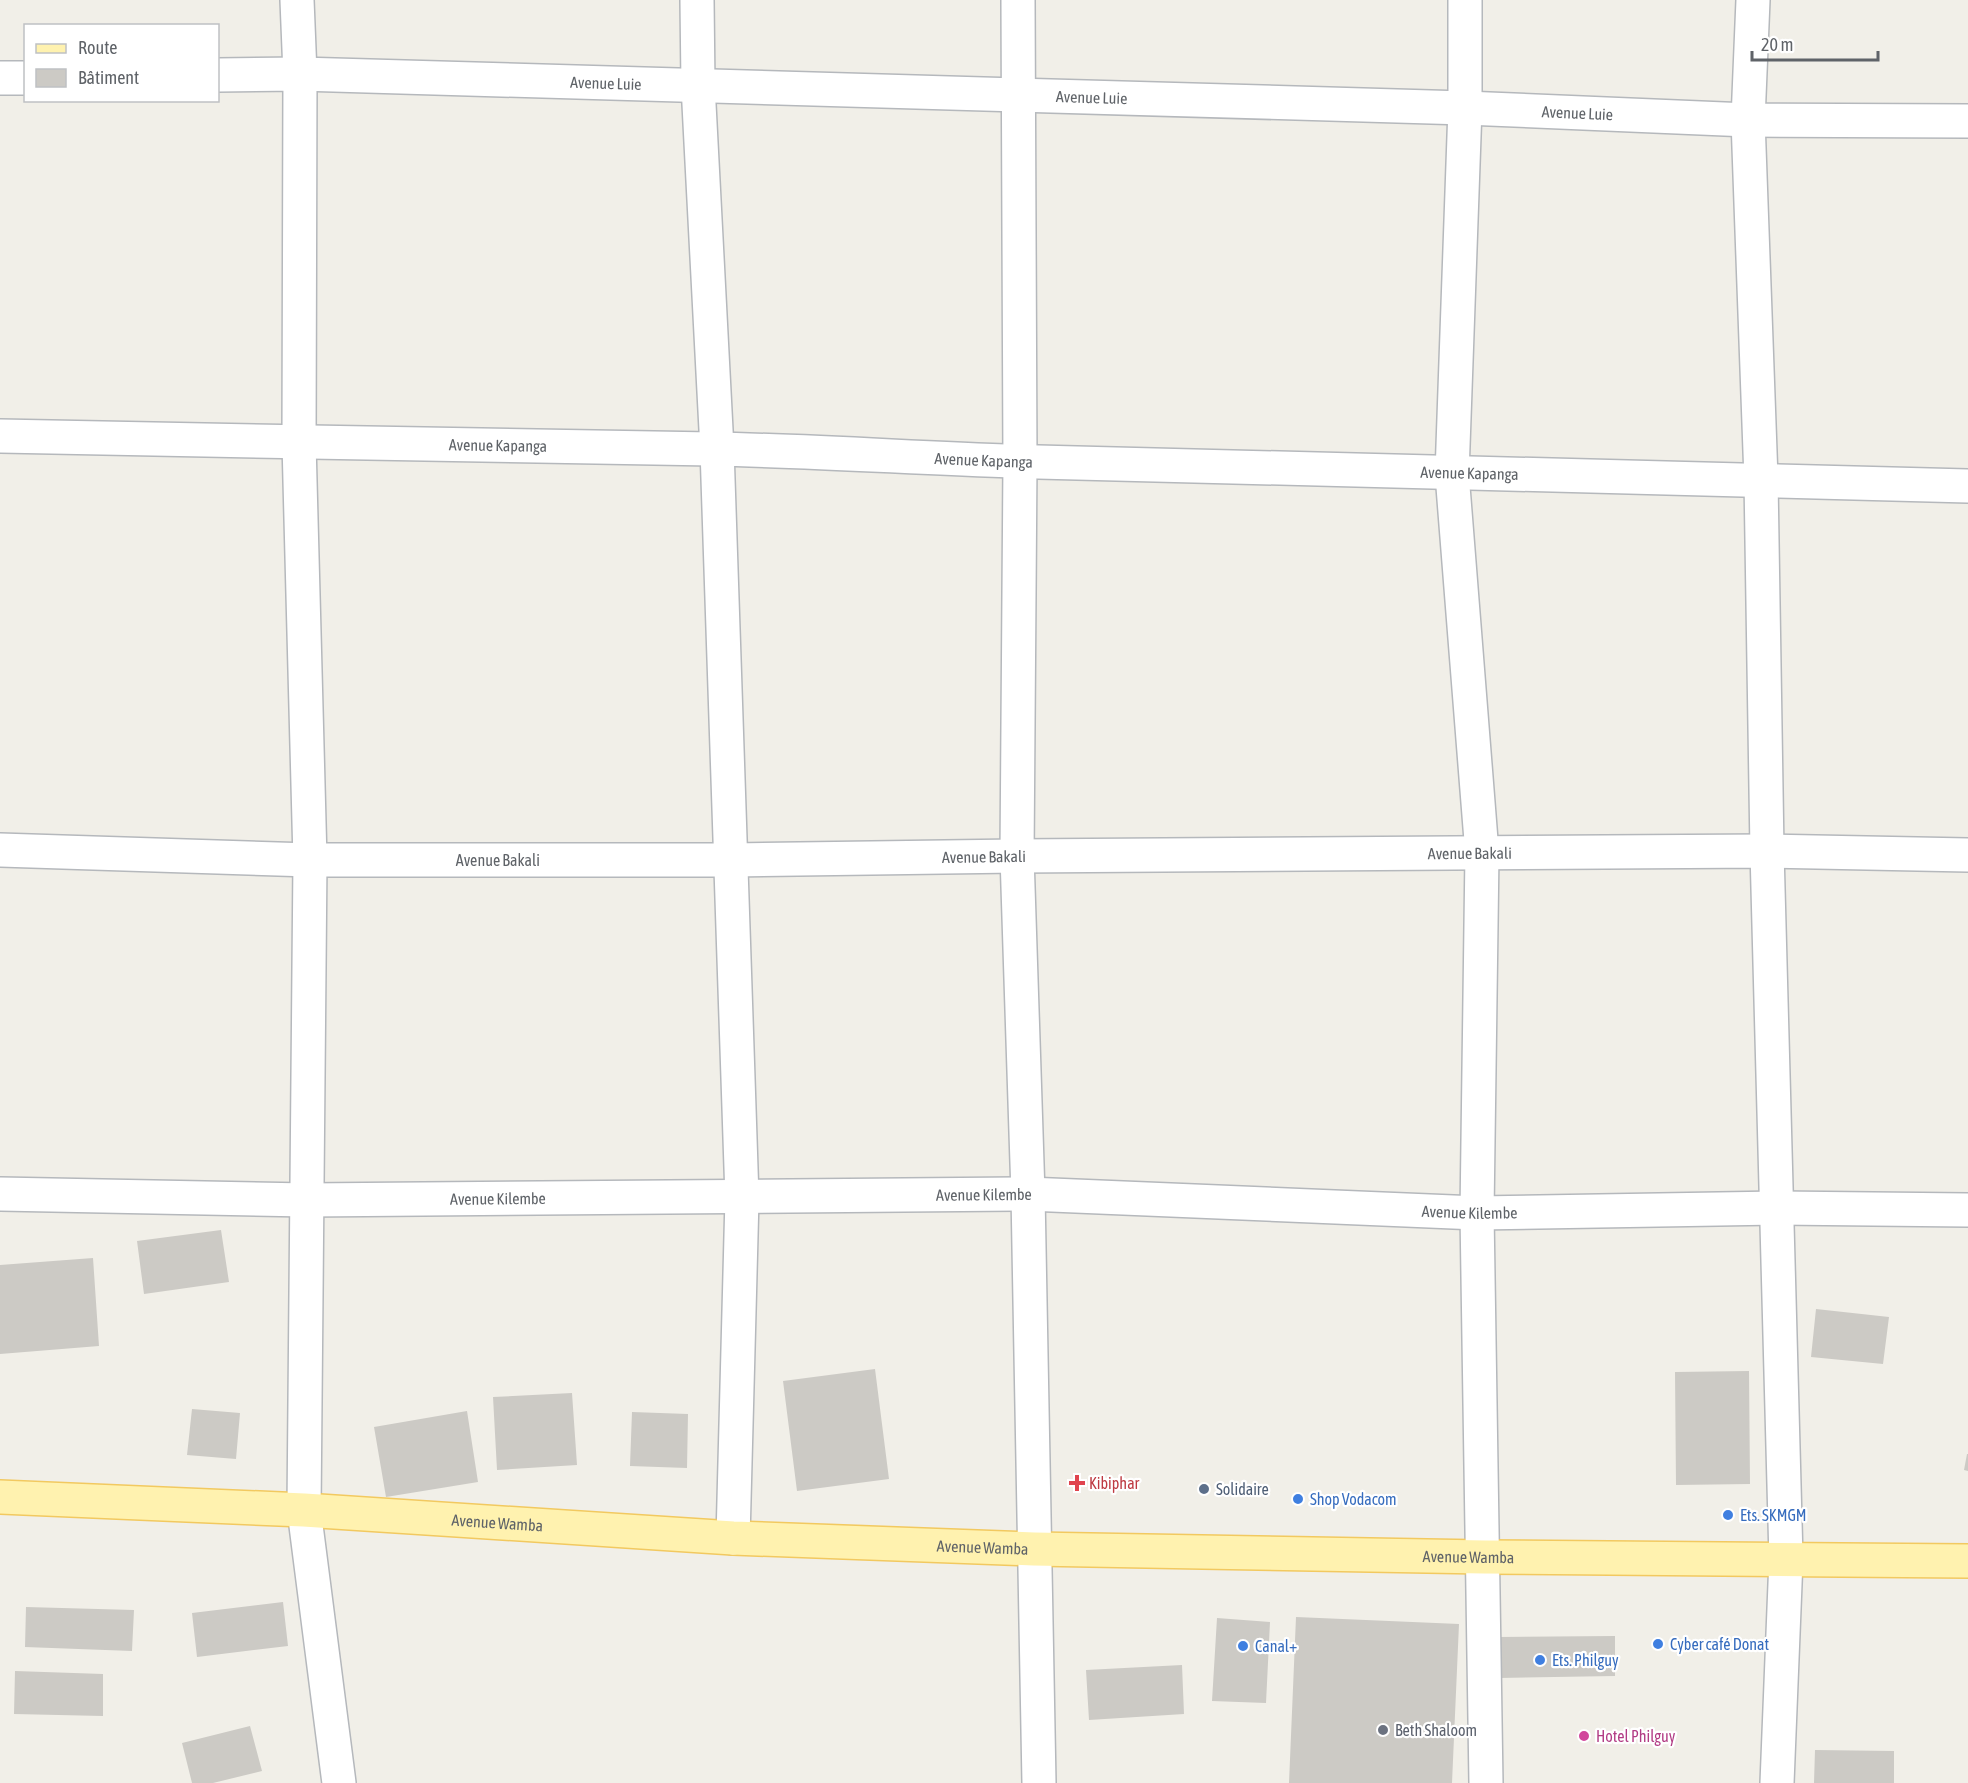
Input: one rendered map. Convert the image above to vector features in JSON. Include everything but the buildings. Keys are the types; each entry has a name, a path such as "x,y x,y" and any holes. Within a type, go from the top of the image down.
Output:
{"main road":[{"name":"Avenue Wamba","path":"0,1497 304,1510 733,1538 1034,1549 1484,1557 1968,1561"}],"street":[{"path":"297,0 300,74 299,443 310,861 304,1510 339,1783"},
{"path":"697,0 698,85 717,449 742,1198 733,1538"},
{"path":"1018,0 1020,462 1017,856 1028,1194 1039,1783"},
{"path":"1465,0 1465,108 1452,474 1482,853 1477,1213 1486,1783"},
{"path":"1753,0 1748,120 1761,479 1767,851 1786,1559 1777,1783"},
{"name":"Avenue Luie","path":"219,75 300,74 1019,94 1465,108 1748,120 1968,121"},
{"path":"0,78 24,78"},
{"name":"Avenue Kapanga","path":"0,436 717,449 1020,462 1968,486"},
{"name":"Avenue Bakali","path":"0,850 310,861 732,860 1767,851 1968,855"},
{"name":"Avenue Kilembe","path":"0,1194 307,1200 1028,1194 1477,1213 1778,1208 1968,1210"}],"place":[{"name":"Kibiphar","path":"1077,1483"},
{"name":"Solidaire","path":"1204,1489"},
{"name":"Shop Vodacom","path":"1298,1499"},
{"name":"Ets. SKMGM","path":"1728,1515"},
{"name":"Cyber café Donat","path":"1658,1644"},
{"name":"Canal+","path":"1243,1646"},
{"name":"Ets. Philguy","path":"1540,1660"},
{"name":"Beth Shaloom","path":"1383,1730"},
{"name":"Hotel Philguy","path":"1584,1736"}]}
